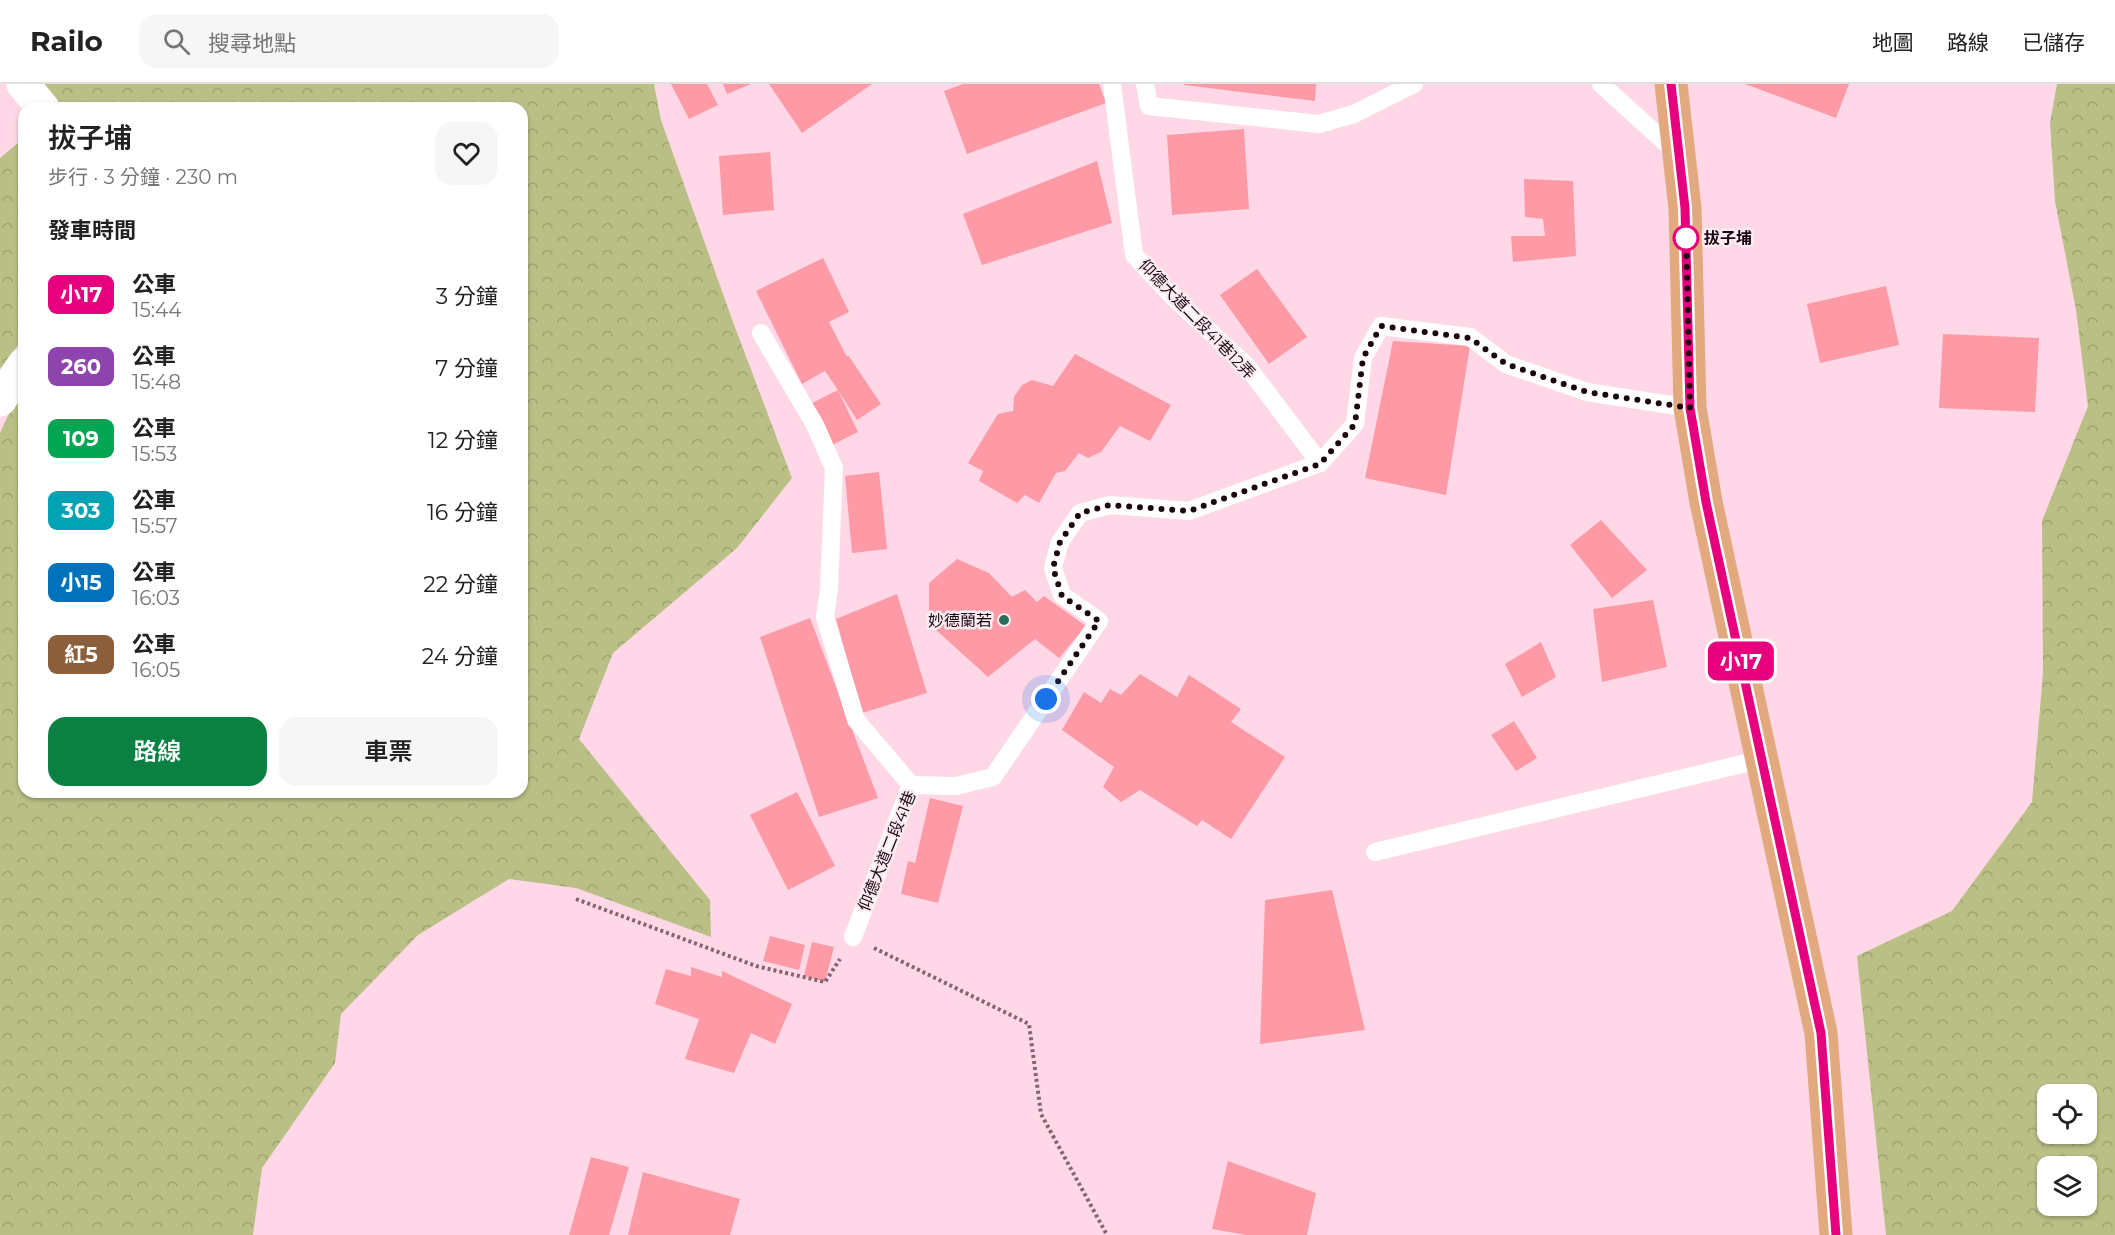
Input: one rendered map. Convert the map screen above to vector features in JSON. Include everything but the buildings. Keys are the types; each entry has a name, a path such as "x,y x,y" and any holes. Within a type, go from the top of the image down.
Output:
{"main road":[{"path":"1671,84 1685,208 1690,408 1706,502 1821,1033 1836,1235"}],"street":[{"path":"23,84 38,102"},
{"path":"0,400 18,373"}],"lane":[{"name":"仰德大道二段41巷12弄","path":"1112,84 1134,255 1172,296 1246,365 1320,464"},
{"path":"1145,84 1149,106 1319,124 1354,114 1414,84"},
{"path":"1601,84 1679,154"},
{"name":"仰德大道二段41巷","path":"853,937 911,785 956,786 993,777 1099,621 1062,596 1053,568 1060,542 1080,513 1110,505 1189,511 1320,464 1355,424 1363,358 1381,326 1470,338 1506,364 1587,392 1690,408"},
{"path":"761,333 815,425 834,468 829,589 825,617 856,720 911,785"},
{"path":"1375,852 1763,759"}],"path":[{"path":"576,899 756,966 825,982 853,937 1029,1024 1041,1114 1107,1235"}],"green space":[{"path":"41,84 654,84 661,120 792,478 737,548 613,653 579,739 710,900 711,937 576,888 509,879 418,935 341,1014 335,1063 262,1168 253,1235 0,1235 0,433 18,398 18,798 528,798 528,102 55,102"},
{"path":"2057,84 2115,84 2115,1235 1886,1235 1857,956 1952,911 2032,802 2043,673 2042,521 2088,406 2076,310 2055,201 2050,123"},
{"path":"18,143 18,345 0,369 0,158"}],"bus line":[{"name":"小17","path":"1671,84 1685,208 1690,408 1706,502 1821,1033 1836,1235"}],"place":[{"name":"拔子埔","path":"1686,238"},
{"name":"妙德蘭若","path":"1004,620"}],"route":[{"path":"1046,699 1099,621 1062,596 1053,568 1060,542 1080,513 1110,505 1189,511 1320,464 1355,424 1363,358 1381,326 1470,338 1506,364 1587,392 1690,408 1686,230 1686,238"}]}
